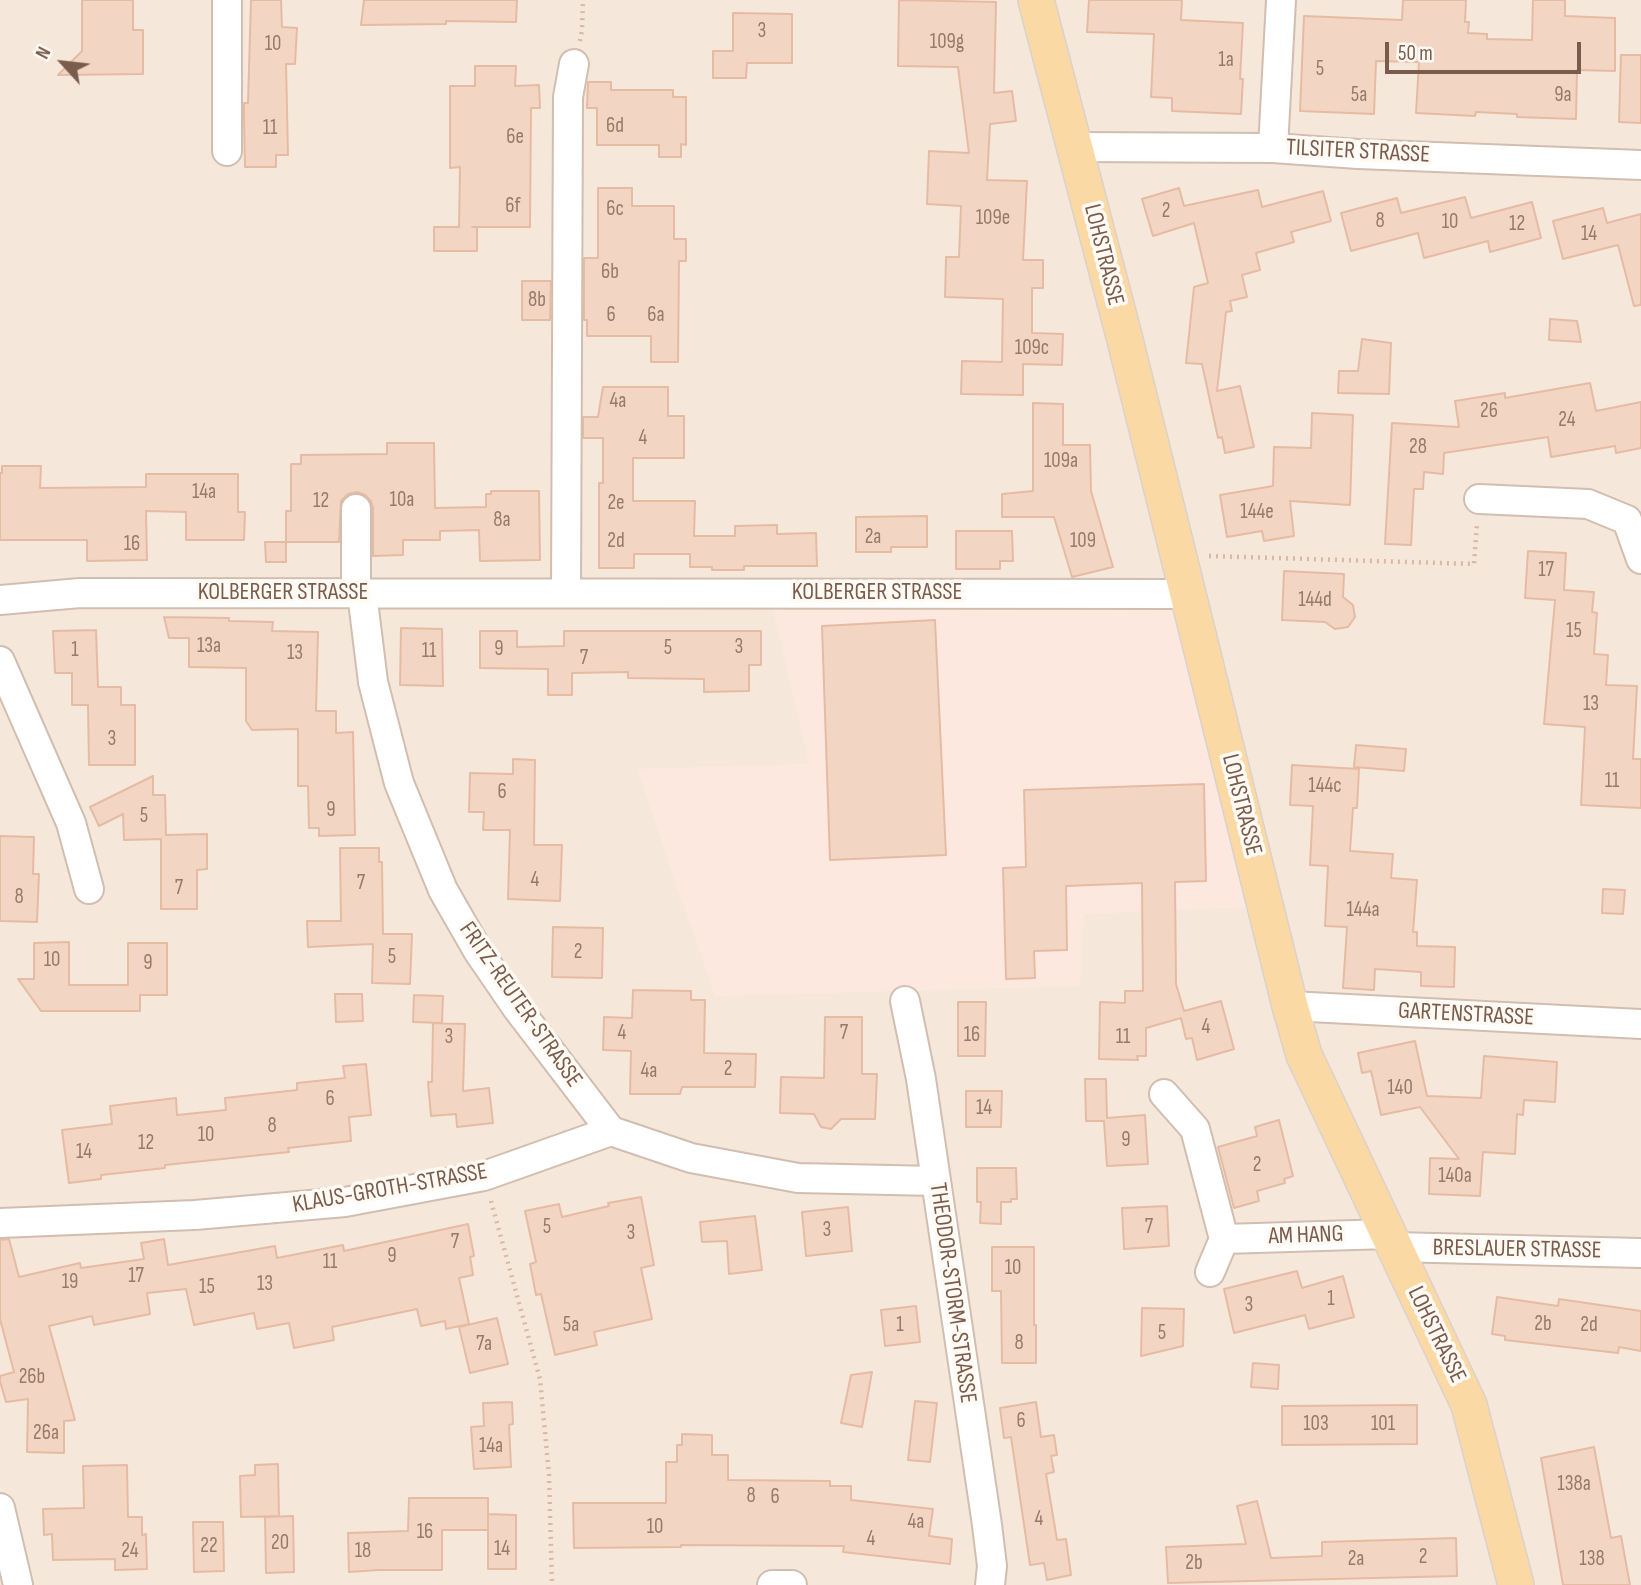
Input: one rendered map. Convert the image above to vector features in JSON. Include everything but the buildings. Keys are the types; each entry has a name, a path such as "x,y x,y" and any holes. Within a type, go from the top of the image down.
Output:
{"main road":[{"name":"LOHSTRASSE","path":"1036,0 1304,1055 1469,1405 1516,1585"}],"street":[{"path":"226,151 227,0"},
{"path":"1273,148 1281,0"},
{"path":"566,592 568,97 574,64"},
{"name":"TILSITER STRASSE","path":"1075,147 1273,148 1641,165"},
{"path":"1479,499 1588,504 1627,520 1641,559"},
{"name":"FRITZ-REUTER-STRASSE","path":"356,509 359,593 373,682 399,783 443,890 478,951 611,1131"},
{"name":"KOLBERGER STRASSE","path":"0,600 80,593 1188,594"},
{"path":"0,661 71,823 89,889"},
{"name":"THEODOR-STORM-STRASSE","path":"905,1001 921,1079 987,1525 992,1566 990,1585"},
{"name":"GARTENSTRASSE","path":"1290,1006 1641,1024"},
{"path":"1164,1094 1195,1129 1224,1239 1210,1272"},
{"path":"611,1131 691,1158 798,1178 936,1181"},
{"name":"KLAUS-GROTH-STRASSE","path":"0,1223 195,1215 345,1202 484,1176 611,1131"},
{"name":"AM HANG","path":"1224,1239 1391,1240"},
{"name":"BRESLAUER STRASSE","path":"1391,1240 1641,1252"},
{"path":"0,1508 18,1585"},
{"path":"772,1585 792,1585"}],"path":[{"path":"574,64 582,30 583,0"},
{"path":"1177,555 1474,564 1479,499"},
{"path":"484,1176 540,1379 549,1475 552,1585"}],"shaded area":[{"path":"0,0 1641,0 1641,1585 0,1585"},
{"path":"1176,607 1245,907 1084,914 1080,986 715,996 637,769 809,764 773,609"}]}
